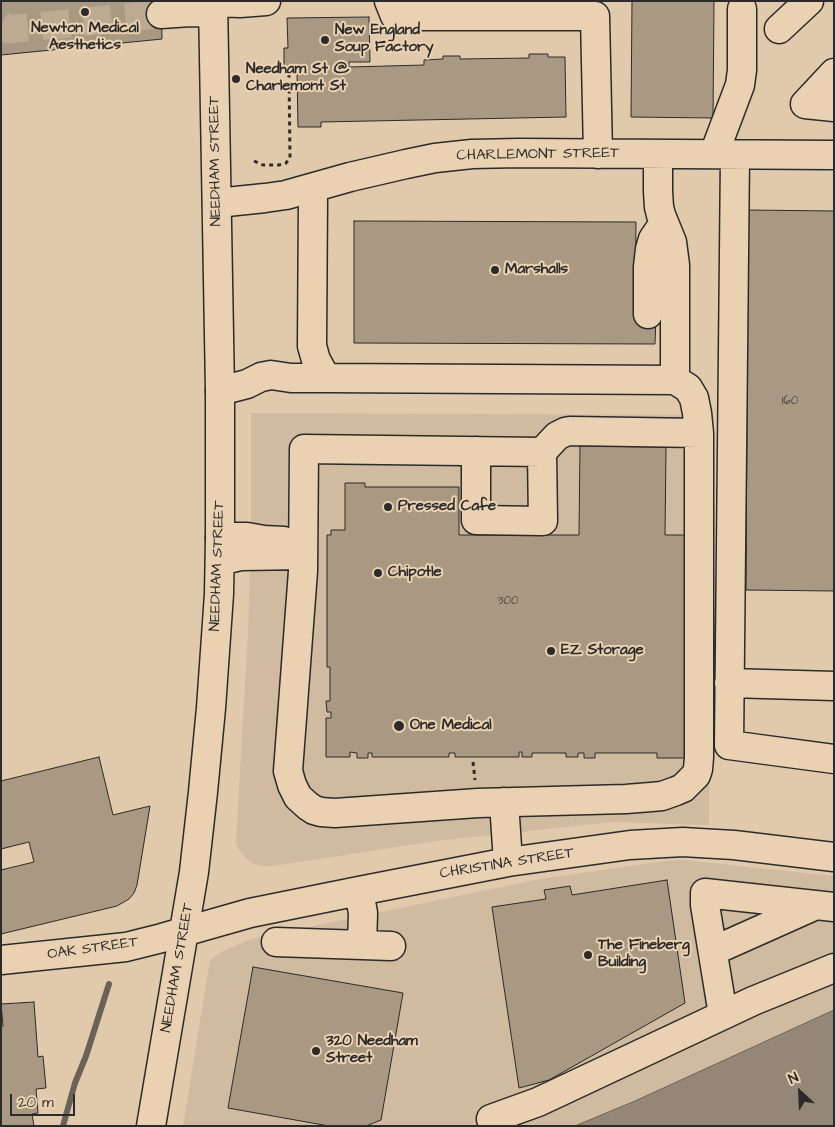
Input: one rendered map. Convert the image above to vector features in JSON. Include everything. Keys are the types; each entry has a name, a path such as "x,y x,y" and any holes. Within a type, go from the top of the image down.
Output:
{"street":[{"path":"162,14 191,12 213,6 266,1"},
{"path":"388,1 395,16 539,9 595,16 598,154"},
{"path":"779,29 809,1"},
{"name":"NEEDHAM STREET","path":"151,1126 194,872 207,758 215,652 220,550 220,391 213,6"},
{"path":"742,9 742,70 724,155 730,589 729,745 834,759"},
{"path":"834,73 805,104 834,106"},
{"name":"CHARLEMONT STREET","path":"217,203 292,194 361,174 419,161 488,153 834,155"},
{"path":"658,154 658,199 661,215 672,242 675,265 675,380"},
{"path":"312,188 312,346 316,360 326,378"},
{"path":"648,314 650,249 653,239 664,223"},
{"path":"220,391 271,375 291,378 675,380 688,388 694,398 698,433 700,757 696,775 683,788 670,794 626,799 504,802 335,813 321,812 314,810 298,797 288,771 303,548 304,449 542,452"},
{"path":"476,450 476,520 543,521 542,452 557,436 565,432 698,433"},
{"path":"220,550 234,536 274,541 303,548"},
{"path":"729,683 834,686"},
{"path":"504,802 508,862"},
{"name":"CHRISTINA STREET","path":"184,931 250,913 508,862 630,845 683,842 734,845 834,857"},
{"path":"359,891 363,913 362,945"},
{"path":"723,1015 705,905 705,894 825,906"},
{"path":"712,951 825,906"},
{"name":"OAK STREET","path":"1,960 126,947 184,931"},
{"path":"276,942 391,946"},
{"path":"491,1119 551,1096 723,1015 834,968"}],"path":[{"path":"254,161 263,165 280,165 286,163 290,158 289,74"},
{"path":"473,762 475,781"}],"shaded area":[{"path":"251,413 711,415 709,825 612,822 437,841 273,866 261,866 247,859 238,849 236,841 248,631 251,523"},
{"path":"684,860 834,876 834,1010 635,1101 575,1126 183,1126 210,960 221,952 251,939 540,879"},
{"path":"834,1010 834,1126 575,1126 635,1101"}],"building":[{"path":"1,1 161,1 162,39 1,55"},
{"path":"632,1 714,1 713,118 631,117"},
{"path":"369,17 370,62 349,62 349,67 424,65 424,60 443,59 443,56 460,56 460,59 529,58 529,54 548,54 548,57 565,57 566,117 321,122 321,127 298,127 297,73 284,74 284,48 288,48 287,18"},
{"path":"748,210 834,211 834,591 746,590"},
{"name":"Marshalls","path":"354,221 636,222 635,317 656,317 655,344 354,343"},
{"path":"580,446 666,447 665,535 688,535 689,758 657,758 657,753 595,753 595,758 584,758 584,753 578,753 578,757 566,757 566,753 532,753 532,757 522,757 522,752 519,752 519,757 455,757 455,753 449,753 449,757 372,757 372,753 368,753 368,758 357,758 357,753 350,752 350,757 326,757 326,718 331,718 331,712 327,712 326,701 330,701 330,667 327,667 327,535 331,535 331,530 345,530 345,483 365,483 365,487 459,487 459,535 579,535"},
{"path":"99,757 113,815 150,806 137,885 134,893 129,899 117,906 1,934 1,870 34,862 29,842 1,849 1,781"},
{"name":"The Fineberg Building","path":"667,880 685,1003 549,1080 519,1088 492,907 546,899 544,890 570,886 572,895"},
{"name":"320 Needham Street","path":"253,967 403,993 381,1120 366,1126 329,1126 228,1108"},
{"path":"34,1002 38,1057 43,1056 46,1088 36,1089 38,1113 32,1114 34,1126 1,1126 1,1026 3,1026 1,1004"}],"waterway":[{"path":"63,1126 75,1083 86,1056 109,984"}],"tunnel":[{"path":"1,25 12,29 161,14"}],"place":[{"name":"Newton Medical Aesthetics","path":"85,12"},
{"name":"New England Soup Factory","path":"325,40"},
{"name":"Needham St @ Charlemont St","path":"236,79"},
{"name":"Marshalls","path":"495,270"},
{"name":"Pressed Cafe","path":"388,507"},
{"name":"Chipotle","path":"378,573"},
{"name":"EZ Storage","path":"551,651"},
{"name":"One Medical","path":"399,726"},
{"name":"The Fineberg Building","path":"588,955"},
{"name":"320 Needham Street","path":"316,1051"}]}
